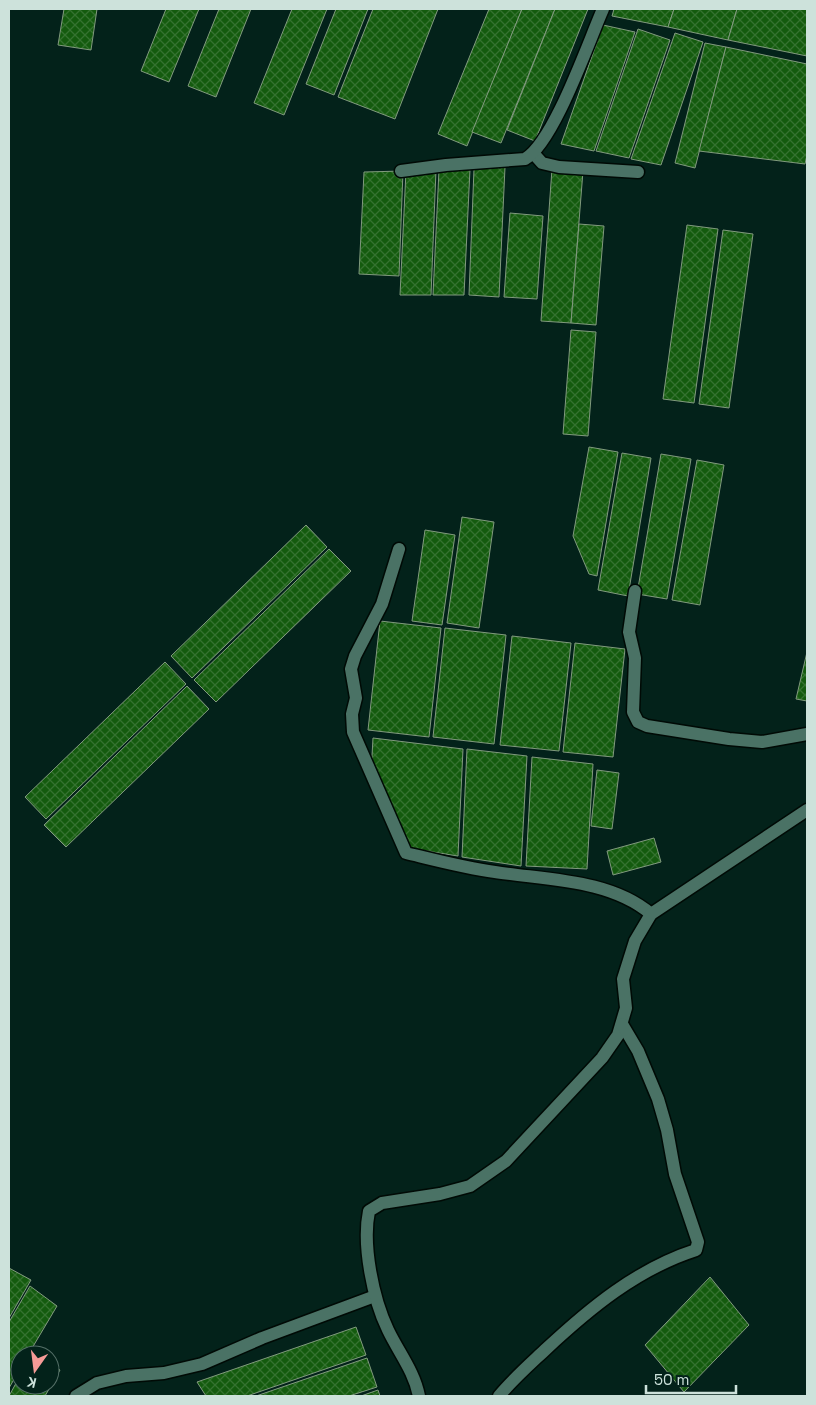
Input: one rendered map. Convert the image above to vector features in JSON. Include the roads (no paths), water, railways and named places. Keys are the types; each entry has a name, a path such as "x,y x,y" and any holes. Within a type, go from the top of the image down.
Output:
{"street":[{"path":"401,171 446,165 525,159 534,154 556,118 602,9"},
{"path":"534,154 542,163 560,167 638,172"},
{"path":"399,549 382,604 355,656 351,669 356,698 352,714 353,732 406,853 457,866 567,881 608,892 638,903 651,914"},
{"path":"635,591 629,632 635,658 633,712 638,722 647,726 729,739 762,742 807,734"},
{"path":"419,1396 411,1371 388,1330 375,1296 368,1252 366,1222 369,1211 382,1203 440,1194 470,1186 506,1161 602,1058 618,1035 626,1008 623,979 635,941 651,914 807,810"},
{"path":"499,1396 565,1332 623,1284 654,1267 696,1250 698,1242 675,1174 667,1130 658,1099 638,1050 622,1024"},
{"path":"76,1396 97,1383 126,1376 164,1373 202,1364 262,1338 375,1296"}]}
